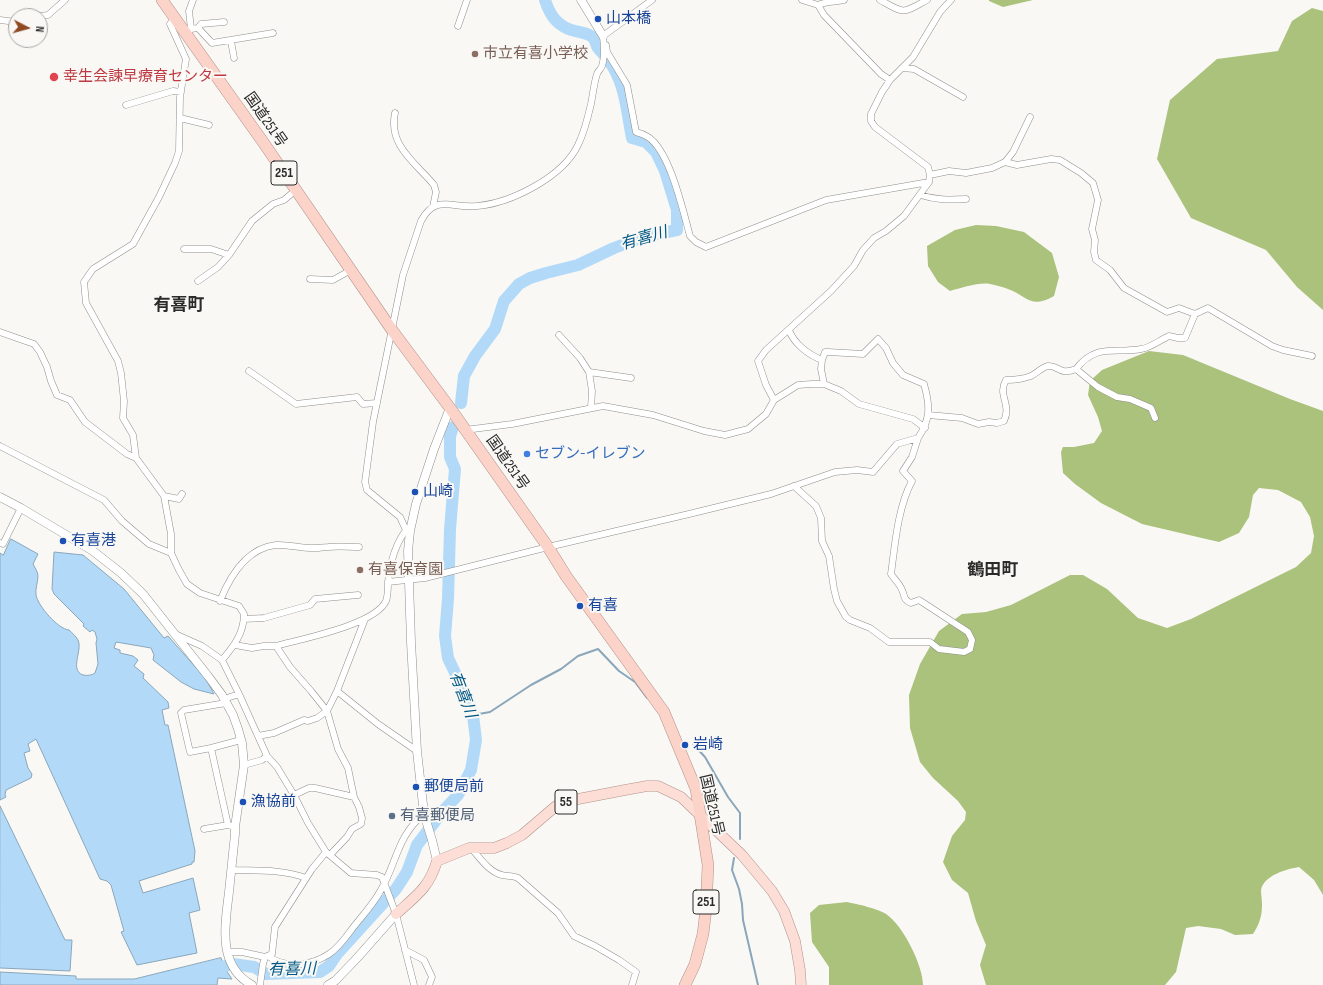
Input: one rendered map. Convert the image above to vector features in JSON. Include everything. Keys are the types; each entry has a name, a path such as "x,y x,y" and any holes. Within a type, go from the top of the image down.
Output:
{"highway":[{"name":"国道251号","path":"162,0 175,18 188,31 392,330 450,408 548,547 566,576 664,712 696,789 708,865 703,934 695,964 685,985"}],"main road":[{"name":"55","path":"437,861 471,848 494,848 507,843 522,835 556,806 572,800 647,786 658,786 681,797 742,855 760,875 784,911 795,940 801,985"},
{"path":"396,914 422,890 431,877 437,861"}],"street":[{"path":"48,14 65,0"},
{"path":"193,0 189,11 188,31 198,28 201,24 224,22"},
{"path":"458,26 467,0"},
{"path":"581,0 603,36 607,52 627,85 636,132 648,137 663,155 670,170 690,236 696,242 706,247 826,200 930,178 949,171 966,173 992,168 1005,162 1013,152 1030,117"},
{"path":"603,36 652,0"},
{"path":"802,0 818,5 825,2 837,2 844,0"},
{"path":"880,0 901,11 907,11 927,0"},
{"path":"774,400 766,385 758,361 766,350 831,291 854,266 863,250 874,238 886,231 904,216 920,195 930,178 928,167 874,127 871,121 871,114 890,80 913,57 940,12 951,0"},
{"path":"818,5 824,15 881,74 890,80"},
{"path":"175,18 170,24 186,59 181,92 179,151 175,163 160,197 133,244 93,269 84,282 86,303 118,361 124,401 123,418 133,435 136,458 164,496 171,534 171,553 179,570 187,584 200,593 220,601 239,606 244,614 240,635 235,645 222,660"},
{"path":"198,28 212,43 273,33"},
{"path":"437,861 426,818 417,751 411,642 408,530 400,516 367,490 365,482 377,403 403,275 425,213 440,204 476,207 498,203 522,193 552,174 567,161 578,146 594,93 597,74 602,67 604,47 603,36"},
{"path":"231,41 234,58"},
{"path":"902,68 914,69 963,97"},
{"path":"126,105 173,91 181,92"},
{"path":"395,113 395,135 398,143 434,185 436,192 433,207"},
{"path":"180,118 209,125"},
{"path":"1005,162 1017,165 1051,159 1060,160 1082,173 1092,183 1098,200 1092,229 1096,260 1110,270 1124,288 1167,312 1179,308 1195,314"},
{"path":"198,281 218,267 229,255 252,221 273,204 284,200 296,190"},
{"path":"920,195 934,199 966,199"},
{"path":"184,249 211,249 229,255"},
{"path":"310,279 333,280 351,270"},
{"path":"928,415 962,418 978,424 1004,421 1008,414 1002,386 1006,380 1021,379 1033,375 1047,366 1054,366 1060,371 1070,372 1076,369 1081,362 1092,354 1103,351 1142,349 1169,336 1185,338 1195,314 1208,308 1272,346 1283,350 1312,356"},
{"path":"789,330 791,337 812,356 822,360"},
{"path":"0,332 34,344 40,352 47,367 57,395 70,400 85,422 127,454 136,458"},
{"path":"559,335 580,358 589,372 592,392 591,408"},
{"path":"794,486 816,506 821,518 822,541 829,556 837,601 846,617 870,628 890,642 930,642 938,649 964,652 970,649 972,640 968,632 919,600 911,603 906,601 902,590 890,574 896,534 905,498 912,481 903,471 912,457 918,438 925,428 928,415 928,397 924,384 903,375 893,363 886,348 878,339 863,354 825,352 821,369 824,384"},
{"path":"1076,369 1098,387 1117,397 1130,399 1151,408 1155,418"},
{"path":"248,371 296,404 357,397 363,404 377,403"},
{"path":"589,372 631,378"},
{"path":"465,430 512,424 604,406 653,414 704,431 725,435 748,429 766,414 774,400 798,385 824,384 841,391 859,404 913,419 925,428"},
{"path":"235,645 252,648 276,646 350,625 365,619 385,602 390,567 396,548 408,530 434,449 450,408"},
{"path":"388,582 410,581 425,578 771,494 835,472 857,470 873,472 897,444 918,438"},
{"path":"0,446 104,500 122,521 149,544 171,553"},
{"path":"164,496 180,499 182,494"},
{"path":"0,497 93,550 121,573 143,594 208,676 225,701 238,729 241,740 244,765 231,826"},
{"path":"0,543 3,544 21,508"},
{"path":"220,601 224,590 236,570 248,557 261,548 276,545 316,548 359,548"},
{"path":"244,619 264,618 310,605 315,599 358,595"},
{"path":"258,736 274,733 304,720 308,721 327,711 337,691 365,619"},
{"path":"174,634 202,646 222,660 267,756 278,767 308,823 328,853 351,873 377,875 382,878 396,914 414,985"},
{"path":"260,984 263,964 267,956 272,954 275,927 306,878 328,853 347,837 352,829 361,824 362,818 354,797 348,768 338,749 327,711 290,667 276,646"},
{"path":"337,691 378,724 417,751"},
{"path":"239,694 225,701 184,710 181,713 190,752 241,740"},
{"path":"211,748 231,826 235,834 225,931 228,954 235,971 242,979 251,984"},
{"path":"244,765 262,760 267,756"},
{"path":"294,795 309,788 315,788 354,797"},
{"path":"228,954 242,952 267,956 282,963 293,964 318,960 330,954 366,912 385,884 404,836 416,821 426,818"},
{"path":"204,829 231,826"},
{"path":"471,848 489,868 503,875 512,875 518,878 558,913 574,936 601,949 636,972 632,985"},
{"path":"231,870 272,870 306,878"},
{"path":"328,985 338,982 396,914"},
{"path":"405,950 424,960 432,977 429,985"}],"green space":[{"path":"989,0 1033,0 1003,7"},
{"path":"1312,8 1323,11 1323,310 1297,287 1266,250 1191,218 1157,159 1170,100 1217,59 1278,51 1292,21"},
{"path":"976,225 996,226 1024,232 1052,253 1059,277 1054,296 1040,302 1034,302 1008,289 992,284 975,285 950,291 938,282 928,266 927,246 955,230"},
{"path":"1149,351 1183,355 1323,411 1323,895 1314,880 1299,867 1282,871 1271,877 1263,885 1261,890 1261,917 1253,934 1235,935 1221,929 1198,926 1186,928 1176,972 1165,985 986,985 980,965 986,945 976,921 968,893 952,880 943,862 952,836 965,820 966,812 958,801 933,778 920,762 910,728 909,695 920,664 939,631 962,614 986,612 1011,605 1070,575 1083,575 1107,589 1138,618 1167,628 1191,619 1296,567 1311,553 1314,536 1310,517 1301,502 1278,490 1259,488 1253,495 1249,517 1239,533 1219,542 1142,524 1101,503 1063,473 1061,452 1063,447 1074,447 1094,443 1102,431 1098,417 1088,395 1090,381 1102,370"},
{"path":"847,902 878,910 892,919 911,946 920,967 923,985 829,985 829,967 812,942 810,913 819,905"}],"water":[{"path":"11,539 38,554 33,564 38,574 36,595 44,611 59,626 69,630 78,640 79,649 77,669 79,672 83,675 91,675 95,673 98,664 97,639 95,632 92,630 90,632 83,626 84,624 54,594 52,589 54,552 83,555 124,589 164,638 168,636 206,679 214,694 194,689 181,682 153,660 154,655 151,648 116,642 114,648 120,650 120,653 133,656 138,660 134,666 144,674 143,678 168,702 169,708 162,710 165,725 168,725 195,851 194,862 192,862 192,864 139,881 143,893 193,878 200,910 189,913 197,953 137,965 121,932 124,931 111,885 107,881 100,879 36,739 28,744 30,751 24,753 28,768 32,774 31,778 6,790 6,797 0,800 0,553 3,555"},
{"path":"0,806 65,940 72,940 70,971 0,968"},
{"path":"221,958 232,979 218,978 217,985 0,985 0,972 76,976 76,979 134,979"}],"waterway":[{"name":"有喜川","path":"461,403 464,376 475,356 495,329 504,301 519,284 530,278 578,265 614,248 643,237 677,230 677,210 665,171 656,152 646,142 632,138 621,84 613,67 598,48 592,37 559,24 549,11 545,0"},
{"name":"有喜川","path":"213,969 233,964 254,967 266,974 320,972 329,966 337,954 396,889 407,872 417,845 443,811 458,795 471,770 476,740 473,715 469,702 448,658 445,636 448,599 450,529 455,469 450,457 450,436 453,427"},
{"path":"473,715 490,712 531,685 561,669 578,656 598,649 619,671 635,682 647,698"},
{"path":"693,744 705,757 728,797 740,813 740,839"},
{"path":"734,858 732,870 739,889 743,920 758,985"}],"place":[{"name":"山本橋","path":"598,19"},
{"name":"市立有喜小学校","path":"475,54"},
{"name":"幸生会諫早療育センター","path":"54,77"},
{"name":"セブン-イレブン","path":"527,454"},
{"name":"山崎","path":"415,492"},
{"name":"有喜港","path":"63,541"},
{"name":"有喜保育園","path":"360,570"},
{"name":"有喜","path":"580,606"},
{"name":"岩崎","path":"685,745"},
{"name":"郵便局前","path":"416,787"},
{"name":"漁協前","path":"243,802"},
{"name":"有喜郵便局","path":"392,816"}],"district":[{"name":"有喜町","path":"179,306"},
{"name":"鶴田町","path":"993,571"}]}
